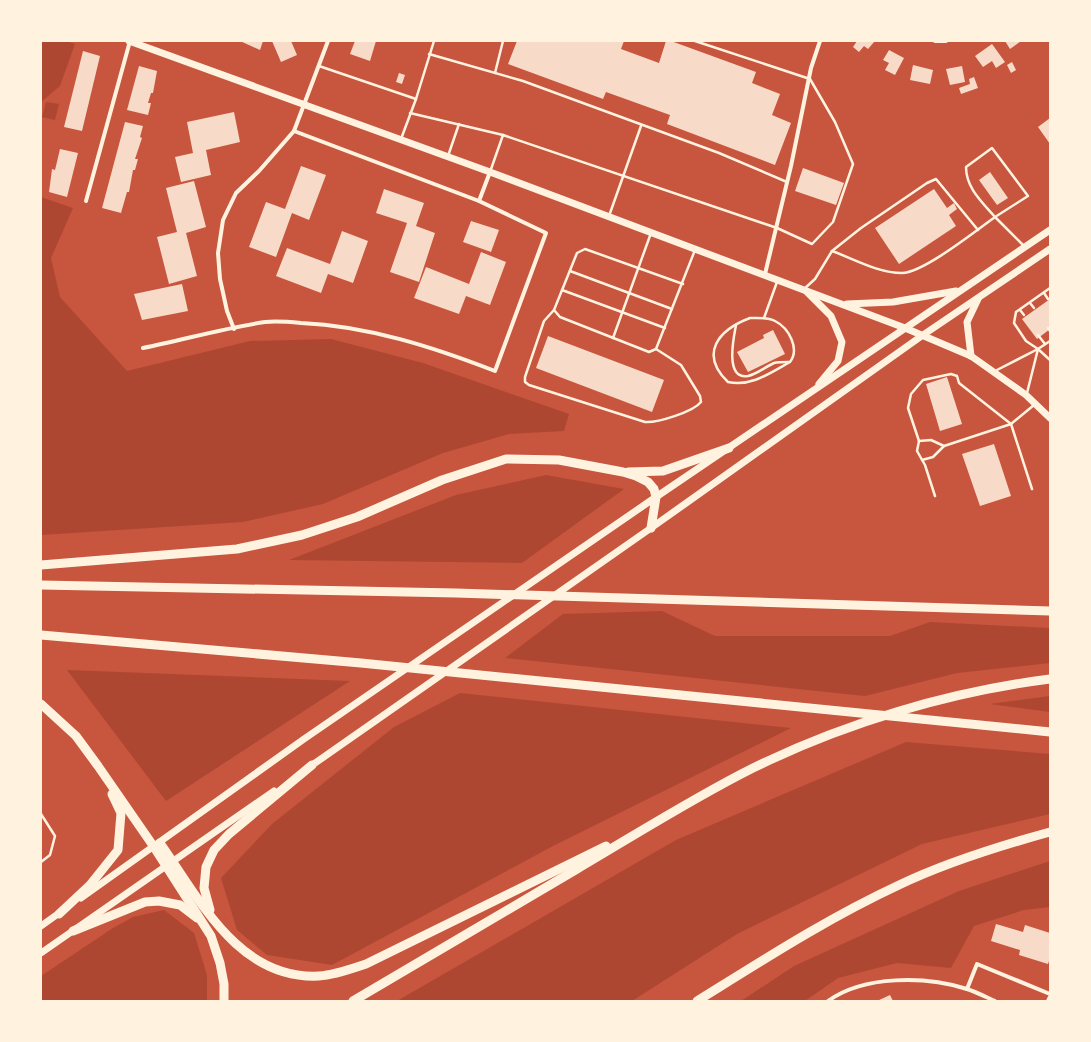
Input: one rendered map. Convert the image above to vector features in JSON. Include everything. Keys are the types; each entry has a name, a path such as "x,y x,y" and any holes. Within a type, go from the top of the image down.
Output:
{"highway":[{"path":"623,472 663,471 729,448"},
{"path":"41,565 237,549 302,535 357,517 442,480 506,460 559,460 623,472 648,482 654,489 656,497 651,528"},
{"path":"41,585 456,593 1050,611"},
{"path":"41,635 361,663 1050,732"},
{"path":"353,1001 656,822 754,768 844,730 903,710 1024,682 1050,679"},
{"path":"41,704 76,736 170,864 221,929 240,948 256,961 277,970 297,975 320,976 366,964 542,876 656,822"},
{"path":"221,929 209,907 204,888 206,868 214,850 228,834 312,765"},
{"path":"59,914 90,885 118,850 121,813 98,766"},
{"path":"697,1001 837,916 900,884 956,862 1014,842 1050,832"},
{"path":"170,864 211,936 220,963 224,984 224,1001"},
{"path":"73,931 145,902 160,901 180,905 197,918 211,936"}],"main road":[{"path":"130,41 490,172 778,279 923,335 971,356 1026,395 1050,418"},
{"path":"41,926 157,845 304,739 656,497 1050,230"},
{"path":"41,953 651,528 923,335 1050,249"},
{"path":"804,289 831,316 842,342 838,361 812,391"},
{"path":"843,304 894,302 960,290"},
{"path":"971,356 967,322 979,297"}],"street":[{"path":"86,201 130,41"},
{"path":"234,329 227,311 220,279 218,253 223,220 236,193 259,171 294,131 328,41"},
{"path":"764,274 777,228 810,79 811,68 820,41"},
{"path":"935,41 946,41"},
{"path":"143,348 266,322 317,324 351,327 444,352 495,371 546,233 479,201 294,131"},
{"path":"479,201 490,172"},
{"path":"967,989 977,964 1050,994"},
{"path":"830,1000 864,983 931,981 967,989 995,1001"},
{"path":"1048,1001 1050,997"}],"lane":[{"path":"400,140 416,99 434,41"},
{"path":"495,73 503,41"},
{"path":"410,113 503,135 777,228 812,244 833,222 853,164 835,122 810,79 695,41"},
{"path":"429,54 523,81 641,126 719,153 787,182"},
{"path":"319,66 416,99"},
{"path":"448,157 459,124"},
{"path":"609,217 641,126"},
{"path":"490,172 503,135"},
{"path":"832,251 884,270 903,273 918,270 995,217 1028,196 992,148 966,167 968,182 995,217 1025,246"},
{"path":"804,289 815,279 832,251 861,228 927,183 936,179 978,230"},
{"path":"613,338 651,232"},
{"path":"656,349 681,365 700,396 701,402 695,408 654,423 644,422 528,385 525,382 527,370 544,321 554,310 577,253 585,249 682,284"},
{"path":"554,310 560,317 649,352 656,349 696,249"},
{"path":"570,271 630,292 672,309"},
{"path":"764,318 778,279"},
{"path":"1050,288 1016,312 1014,324 1026,341 1050,360"},
{"path":"562,290 665,328"},
{"path":"1044,293 1048,299"},
{"path":"1030,303 1034,308"},
{"path":"1020,310 1024,315"},
{"path":"750,318 764,318 775,321 785,328 793,344 795,352 790,362 755,381 738,384 728,382 714,365 713,354 717,342 723,335 750,318"},
{"path":"737,325 733,360 736,372 739,374 749,375 775,363 790,362"},
{"path":"1038,335 1045,344"},
{"path":"994,372 1050,341"},
{"path":"1026,395 1038,349"},
{"path":"935,496 922,460 917,451 919,441 908,408 911,394 923,380 951,374 957,376 959,382 1011,424 1032,489"},
{"path":"922,460 933,457 944,446 1011,424 1036,404"},
{"path":"919,441 931,440 944,446"},
{"path":"41,814 56,836 50,855 41,862"}],"shaded area":[{"path":"41,41 66,41 75,44 60,86 41,102"},
{"path":"46,102 59,104 55,120 42,117"},
{"path":"41,197 73,208 51,258 60,297 127,371 250,341 331,339 423,363 569,414 564,431 509,434 443,453 323,504 243,522 41,535"},
{"path":"546,475 624,489 522,563 289,560 456,495"},
{"path":"662,611 715,636 890,636 930,622 1050,628 1050,663 957,673 865,696 505,658 563,614"},
{"path":"67,670 350,681 166,801"},
{"path":"460,693 791,728 553,846 332,965 267,955 237,930 221,878 272,824 394,727"},
{"path":"1050,696 1050,712 990,704"},
{"path":"906,742 1050,754 1050,814 922,844 737,934 632,1001 397,1001 676,840"},
{"path":"1050,861 1050,907 1024,910 974,926 951,968 897,963 838,978 805,1001 741,1001 794,966 959,891"},
{"path":"164,910 194,933 207,975 207,1001 41,1001 41,976 113,928 133,917"}],"building":[{"path":"240,41 263,41 260,50"},
{"path":"272,41 291,41 297,55 281,62"},
{"path":"355,41 376,41 370,61 350,54"},
{"path":"517,41 624,41 621,49 659,63 666,41 671,41 756,72 752,83 780,94 772,115 791,123 775,165 667,124 670,115 606,92 603,99 508,64"},
{"path":"857,41 875,41 868,49 864,46 859,52 853,47"},
{"path":"1005,41 1021,41 1010,49"},
{"path":"992,44 1005,62 996,68 992,61 983,67 975,56"},
{"path":"889,50 904,58 895,75 885,70 889,63 883,60"},
{"path":"83,51 100,56 82,131 64,127"},
{"path":"1012,62 1016,70 1011,73 1007,65"},
{"path":"913,65 933,70 930,84 910,80"},
{"path":"139,66 157,71 153,93 151,93 148,103 151,103 148,115 127,110"},
{"path":"962,66 965,82 950,85 946,69"},
{"path":"399,73 405,75 402,84 396,82"},
{"path":"974,77 978,88 961,94 959,88 970,84 969,79"},
{"path":"234,112 240,142 206,150 211,175 181,182 175,157 193,153 187,122"},
{"path":"1050,118 1050,144 1038,127"},
{"path":"125,122 143,126 140,137 142,138 135,159 138,159 135,170 133,170 129,192 127,192 121,213 102,208"},
{"path":"60,149 78,153 67,197 49,192 52,169 55,170"},
{"path":"301,166 326,175 309,220 292,213 276,257 249,247 266,202 285,209"},
{"path":"803,168 844,183 836,205 795,191"},
{"path":"990,172 1008,198 997,205 979,180"},
{"path":"194,181 206,227 186,233 197,276 169,284 157,237 177,232 166,188"},
{"path":"384,189 424,203 416,226 435,233 419,282 390,272 407,223 376,213"},
{"path":"934,189 947,208 954,203 957,209 949,215 956,226 899,264 875,228"},
{"path":"471,221 499,230 491,252 463,242"},
{"path":"342,231 368,241 353,283 328,274 321,293 276,276 287,248 330,264"},
{"path":"481,252 506,262 490,305 466,296 459,314 414,298 426,267 469,284"},
{"path":"182,284 188,311 142,320 134,294"},
{"path":"1050,299 1050,329 1037,339 1022,319"},
{"path":"773,330 785,354 748,372 737,352 764,338 763,335"},
{"path":"548,336 664,380 652,412 536,368"},
{"path":"947,377 962,424 940,431 926,384"},
{"path":"994,444 1011,496 980,506 962,454"},
{"path":"996,924 1023,932 1025,925 1050,933 1050,958 1048,964 1019,955 1020,950 991,941"},
{"path":"890,995 893,1001 877,1001"}]}
